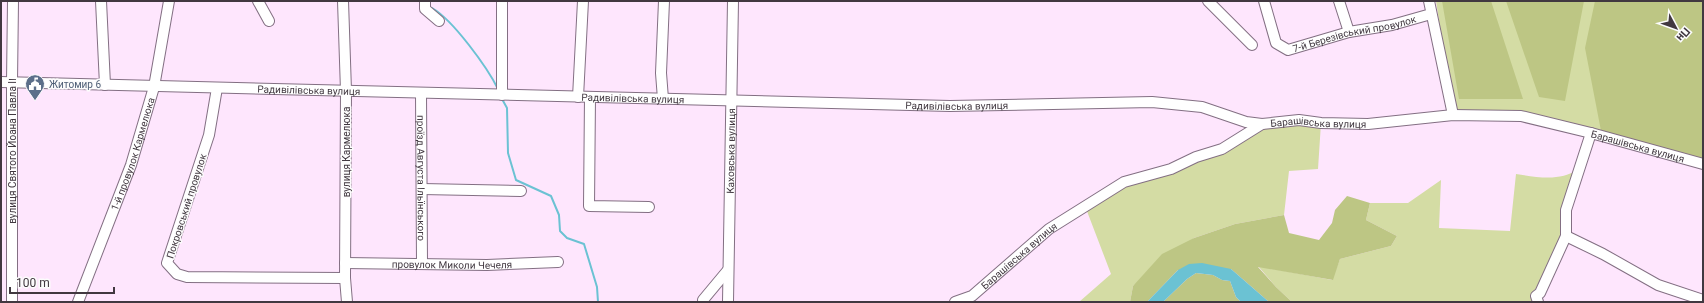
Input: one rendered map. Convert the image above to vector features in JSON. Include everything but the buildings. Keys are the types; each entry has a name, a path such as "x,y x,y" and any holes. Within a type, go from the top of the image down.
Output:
{"street":[{"name":"вулиця Святого Йоана Павла II","path":"12,302 13,1"},
{"path":"101,1 105,85"},
{"name":"1-й провулок Кармелюка","path":"78,302 131,165 154,86 169,1"},
{"path":"258,1 269,21"},
{"path":"335,1 343,5"},
{"path":"424,1 425,9 439,21"},
{"path":"502,1 502,95"},
{"path":"578,97 583,1"},
{"path":"664,1 661,72 664,99"},
{"name":"Каховська вулиця","path":"728,302 733,1"},
{"path":"1208,1 1252,45"},
{"name":"7-й Березівський провулок","path":"1264,1 1276,43 1282,48 1288,50 1349,32 1392,25 1431,14"},
{"path":"1339,1 1349,32"},
{"path":"1429,1 1453,115"},
{"name":"вулиця Кармелюка","path":"343,5 346,91 345,278 347,302"},
{"name":"Радивілівська вулиця","path":"1,82 950,106 1152,102 1202,107 1241,120 1262,124"},
{"name":"Покровський провулок","path":"217,88 209,135 167,263 177,274 187,277 345,278"},
{"name":"проїзд Августа Ільїнського","path":"421,93 422,263"},
{"path":"590,97 589,206 649,207"},
{"name":"Барашівська вулиця","path":"955,302 972,296 1049,229 1124,182 1170,170 1196,157 1222,149 1262,124 1299,120 1321,123 1368,124 1453,115 1521,116 1591,133 1703,164"},
{"path":"1238,140 1244,129 1241,120"},
{"path":"1538,302 1536,296 1540,293 1566,236 1566,210 1591,133"},
{"path":"422,188 521,191"},
{"path":"1566,236 1603,254 1658,285 1703,300"},
{"name":"провулок Миколи Чечеля","path":"345,262 487,265 558,262"},
{"path":"703,301 728,270"}],"green space":[{"path":"1436,1 1703,1 1703,162 1521,116 1453,115"},
{"path":"1442,1 1491,1 1523,99 1459,99"},
{"path":"1506,1 1584,1 1565,101 1539,97"},
{"path":"1595,1 1703,1 1703,162 1602,136 1585,48"},
{"path":"1321,123 1318,169 1289,171 1284,215 1235,224 1194,238 1133,286 1130,302 1079,302 1111,274 1085,206 1124,182 1171,169 1262,124"},
{"path":"1579,169 1566,210 1566,236 1539,302 1292,302 1276,287 1258,266 1332,280 1340,259 1391,246 1397,236 1366,220 1370,203 1408,203 1441,180 1439,228 1510,231 1516,174 1548,178 1564,176"},
{"path":"1347,196 1370,203 1366,220 1397,236 1391,246 1340,259 1333,280 1258,267 1292,302 1269,302 1231,269 1178,270 1147,302 1130,302 1133,286 1162,254 1194,238 1235,224 1284,215 1289,233 1319,240 1332,223 1335,210"},
{"path":"1196,273 1213,275 1222,280 1230,281 1236,297 1241,302 1163,302 1187,279"}],"water":[{"path":"1202,263 1231,269 1269,302 1241,302 1236,297 1230,281 1222,280 1213,275 1196,273 1187,279 1163,302 1147,302 1178,270 1189,264"}],"waterway":[{"path":"432,8 450,23 469,45 498,89"},
{"path":"502,99 507,108 508,153 516,180 551,196 559,215 560,231 567,238 584,244 597,287 598,302"}],"place":[{"name":"Житомир 6","path":"35,101"}]}
